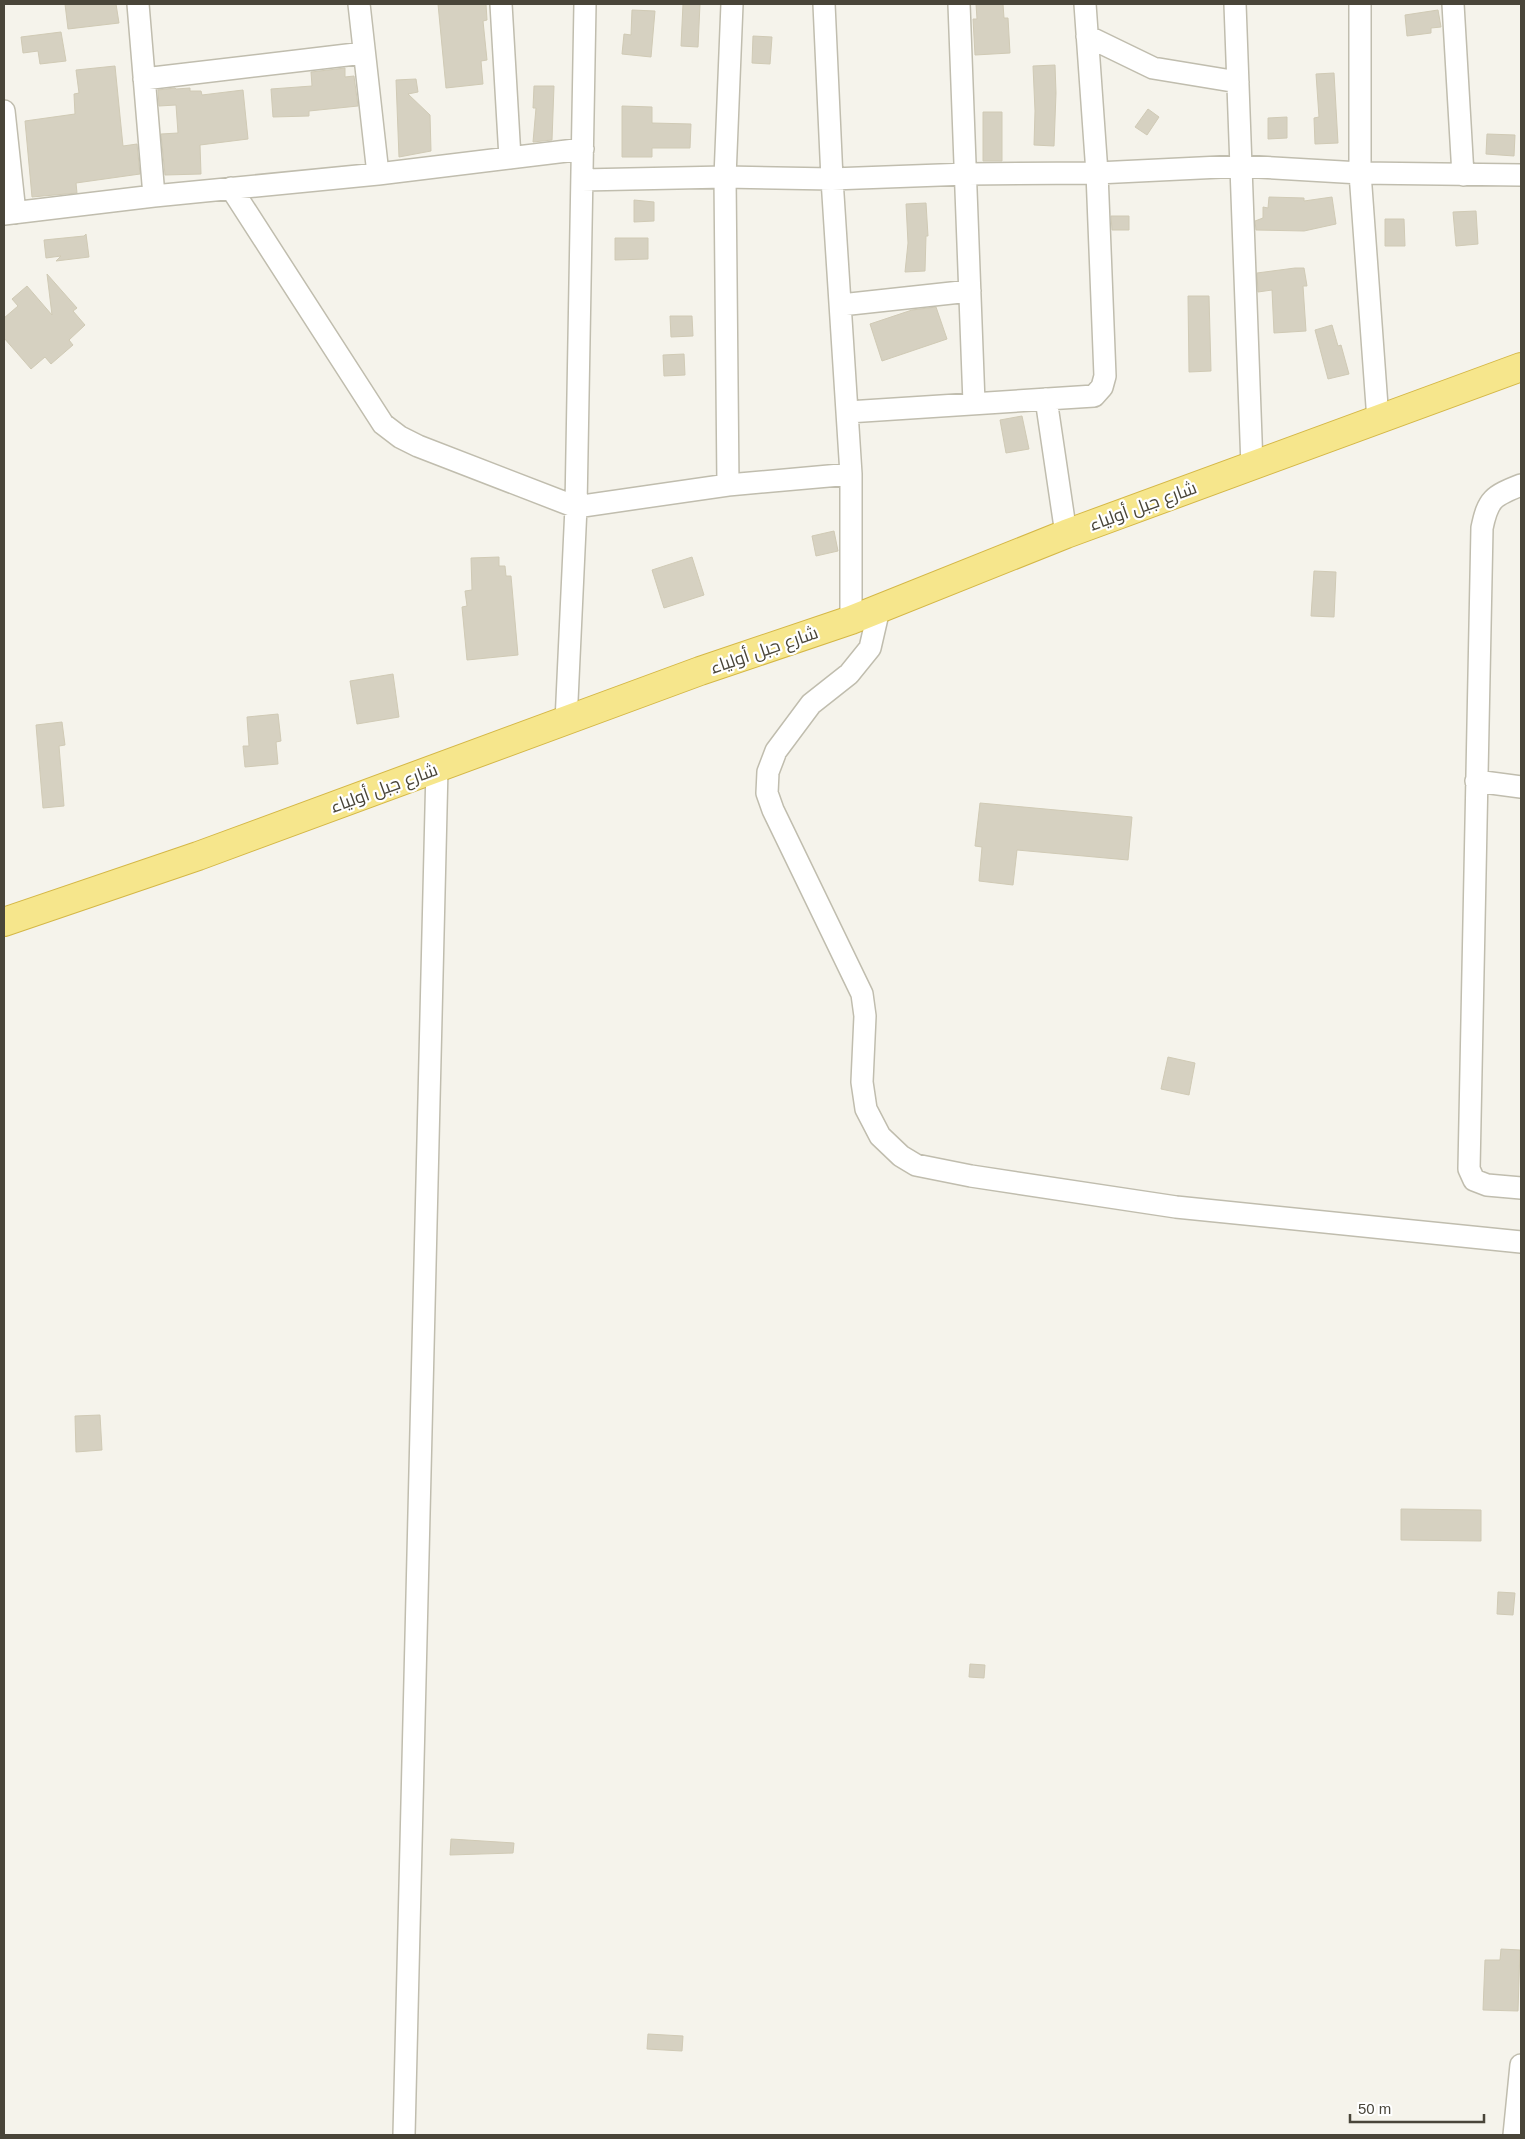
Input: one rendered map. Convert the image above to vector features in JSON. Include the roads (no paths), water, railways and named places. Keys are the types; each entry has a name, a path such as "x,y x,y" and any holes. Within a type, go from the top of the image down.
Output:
{"highway":[{"name":"شارع جبل أولياء","path":"4,922 198,856 566,722 700,671 851,620 1066,534 1521,367"}],"street":[{"path":"138,4 154,196"},
{"path":"360,4 378,174"},
{"path":"501,4 510,158"},
{"path":"566,722 576,507 585,4"},
{"path":"728,485 725,178 732,4"},
{"path":"824,4 832,179 851,474 851,620"},
{"path":"959,4 967,174 974,403"},
{"path":"848,412 1094,396 1102,387 1105,376 1097,173 1085,4"},
{"path":"1236,4 1252,466"},
{"path":"1360,4 1360,172 1378,420"},
{"path":"1453,4 1463,175"},
{"path":"1087,36 1153,68 1238,82"},
{"path":"144,79 364,53"},
{"path":"4,111 9,214 154,196 378,174 583,149"},
{"path":"582,180 832,179 967,174 1097,173 1241,166 1360,172 1521,176"},
{"path":"232,188 384,424 400,437 418,446 576,507 728,485 851,474"},
{"path":"841,305 970,290"},
{"path":"1046,399 1066,534"},
{"path":"1521,486 1502,492 1486,507 1482,528 1469,1168 1474,1180 1487,1185 1521,1188"},
{"path":"879,609 870,648 849,674 811,704 776,751 768,772 767,793 773,810 862,994 865,1016 862,1082 866,1109 880,1136 888,1145 916,1165 971,1176 1176,1207 1521,1242"},
{"path":"404,2135 437,768"},
{"path":"1476,781 1521,787"},
{"path":"1514,2135 1521,2065"}]}
